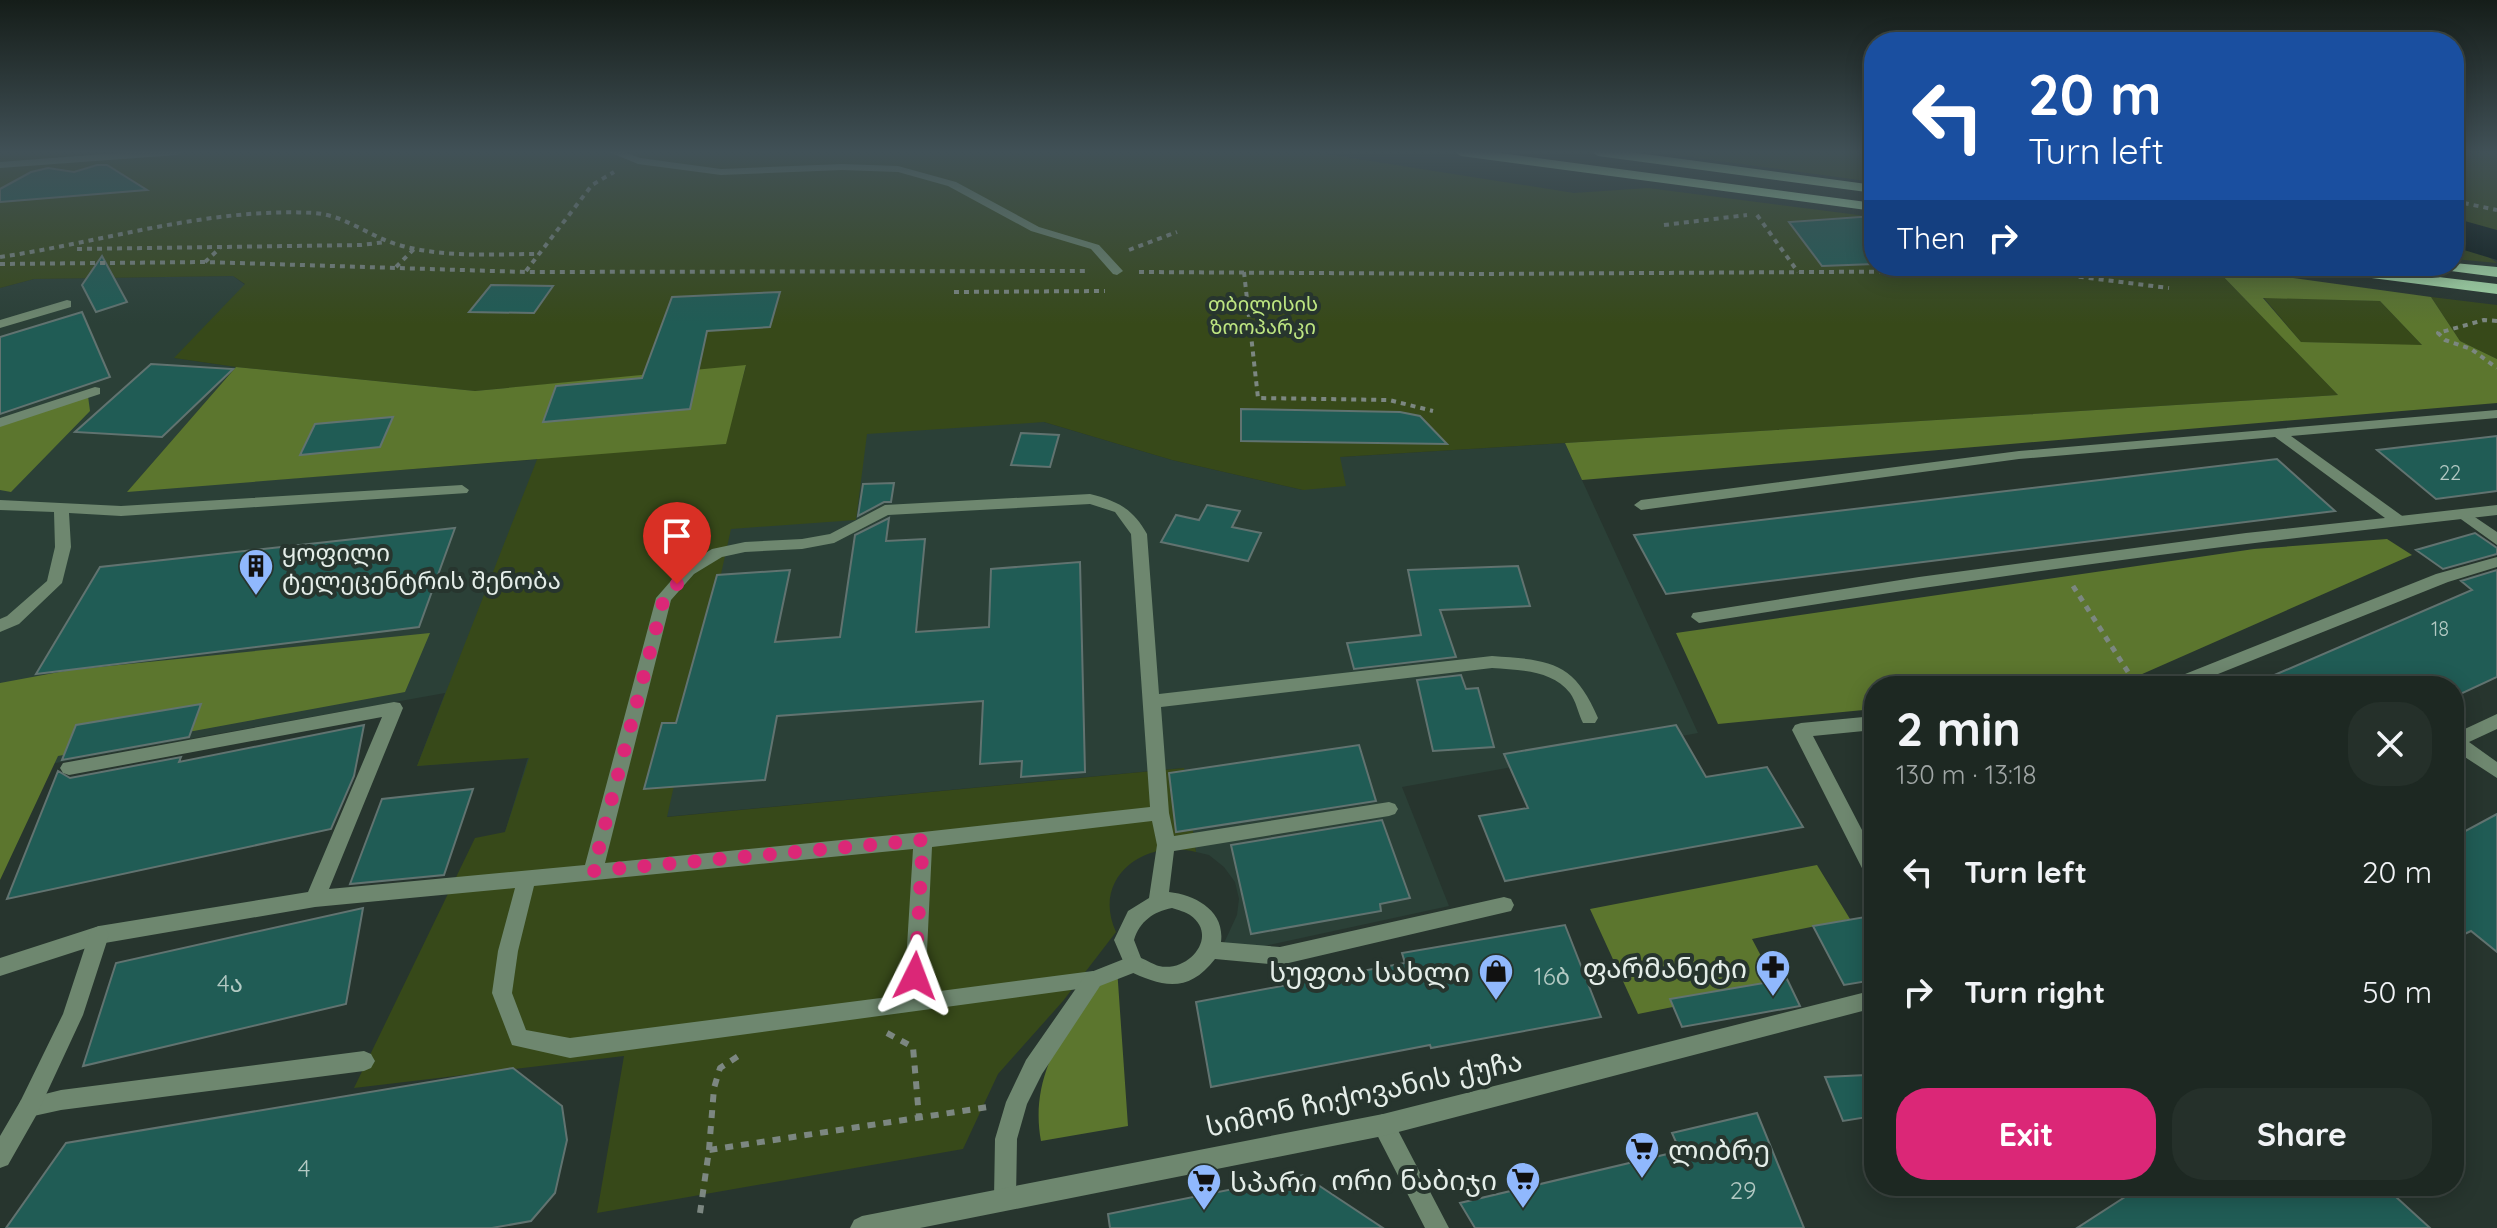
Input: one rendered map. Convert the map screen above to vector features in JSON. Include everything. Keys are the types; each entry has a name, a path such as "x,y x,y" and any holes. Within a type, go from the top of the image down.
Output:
{"main road":[{"path":"2464,268 2497,272"},
{"path":"2391,276 2497,289"}],"street":[{"path":"999,209 1035,229 1095,247 1117,271"},
{"path":"0,324 67,304"},
{"path":"0,423 95,391"},
{"path":"1641,505 2019,455 2497,414"},
{"path":"2278,433 2400,521"},
{"path":"0,505 121,511 462,490"},
{"path":"593,871 664,598 689,570 717,553 834,538 885,510 1090,499 1110,503 1129,514 1139,534 1160,813 1166,845 1158,902"},
{"path":"0,626 13,620 54,583 63,547 61,509"},
{"path":"1699,617 2059,564 2497,510"},
{"path":"2463,514 2497,540"},
{"path":"2196,676 2442,578 2497,562"},
{"path":"1153,701 1492,662 1535,665 1559,675 1576,689 1589,718"},
{"path":"69,768 394,708 315,899"},
{"path":"2464,738 2497,721"},
{"path":"1864,724 1801,730 1864,853"},
{"path":"2464,748 2497,771"},
{"path":"1166,845 1389,809"},
{"path":"0,967 99,935 315,899 923,840 1160,813"},
{"path":"914,1003 923,840"},
{"path":"527,877 508,951 502,993 519,1038 570,1048 1093,980 1134,964"},
{"path":"1158,902 1185,902 1206,916 1212,927 1211,950 1203,963 1176,977 1160,977 1134,964 1124,940 1134,916 1158,902"},
{"path":"1211,950 1236,951 1257,958 1280,956 1504,905"},
{"path":"0,1157 29,1107 73,1015 99,935"},
{"path":"1005,1198 1006,1139 1017,1102 1034,1067 1093,980"},
{"name":"სიმონ ჩიქოვანის ქუჩა","path":"862,1228 1383,1125 1864,1002"},
{"path":"29,1107 61,1100 364,1061"},
{"path":"1383,1125 1437,1228"}],"path":[{"path":"525,272 573,209"},
{"path":"66,249 164,225 286,213 332,216 387,241 414,248 485,255 539,254"},
{"path":"1664,225 1705,218 1757,215 1798,272"},
{"path":"1105,258 1177,232"},
{"path":"0,257 66,249 361,245 387,241"},
{"path":"205,262 220,247"},
{"path":"396,267 414,248"},
{"path":"1244,272 1258,398 1389,400 1433,411"},
{"path":"954,292 1110,291"},
{"path":"2497,321 2484,320 2438,333 2445,340 2471,349 2497,368"},
{"path":"2059,564 2131,676"},
{"path":"883,1031 913,1047 919,1117"},
{"path":"700,1213 714,1088 720,1068 752,1049"},
{"path":"709,1150 1017,1102"}],"shaded area":[{"path":"233,276 245,285 175,358 236,367 128,491 866,434 890,424 1044,422 1172,460 1303,490 1340,457 1565,443 1698,733 1402,787 1449,906 1218,956 1237,915 1239,899 1235,882 1224,867 1209,855 1196,852 1183,768 505,832 528,757 417,766 445,693 0,773 0,288 34,279"}],"green space":[{"name":"თბილისის ზოოპარკი","path":"0,209 1814,209 1864,216 1864,276 2223,276 2338,395 1340,457 1346,486 1303,490 1172,460 1044,422 867,434 856,520 731,529 667,817 1184,768 1196,852 1177,849 1158,851 1127,866 1117,879 1111,895 1110,912 1116,932 1063,1001 998,1074 963,1149 597,1213 624,1056 354,1088 475,838 505,832 529,758 417,766 538,457 725,444 746,366 475,391 236,367 174,358 245,284 233,276 34,279 0,288"},
{"path":"2464,209 2497,209 2497,252 2483,253 2497,263 2464,260"},
{"path":"2223,276 2279,276 2431,297 2460,341 2497,359 2497,403 1582,480 1565,443 2338,395","holes":["2263,298 2380,301 2422,345 2301,342"]},
{"path":"2263,297 2380,301 2423,346 2301,342"},
{"path":"2431,297 2497,305 2497,359 2460,341"},
{"path":"746,365 726,444 127,492 236,367 475,391"},
{"path":"88,396 90,411 11,492 0,490 0,426"},
{"path":"2387,539 2412,555 2138,676 1864,676 1864,710 1718,724 1676,633 2254,549"},
{"path":"430,633 405,692 58,756 0,880 0,683 70,670"},
{"path":"1817,865 1850,919 1752,939 1777,986 1638,1014 1590,909"},
{"path":"1117,968 1128,1126 1041,1141 1041,1092 1056,1046 1083,1005"}],"building":[{"path":"1864,217 1864,264 1822,266 1789,222"},
{"path":"102,256 127,302 96,312 82,285"},
{"path":"491,285 553,286 534,313 469,312"},
{"path":"780,292 770,327 707,331 690,409 543,422 556,386 642,378 672,297"},
{"path":"82,312 110,377 0,414 0,337"},
{"path":"151,364 233,369 162,437 75,432"},
{"path":"1241,409 1400,412 1420,416 1447,444 1241,441"},
{"path":"393,417 380,447 300,455 315,424"},
{"path":"1021,433 1059,435 1050,467 1011,465"},
{"path":"2497,436 2497,491 2436,499 2377,450"},
{"path":"2277,459 2335,511 1666,594 1634,535"},
{"path":"894,483 891,502 884,502 858,516 863,484"},
{"path":"1207,505 1240,511 1232,527 1261,533 1248,561 1161,542 1176,515 1199,520"},
{"path":"889,518 886,541 925,539 916,632 989,627 991,569 1080,562 1085,772 1021,777 1022,761 980,764 983,701 777,716 765,780 644,789 662,723 676,723 717,575 790,570 775,642 840,637 855,535"},
{"name":"ყოფილი ტელეცენტრის შენობა","path":"455,528 419,627 36,674 100,567"},
{"path":"2475,533 2497,548 2497,554 2443,569 2416,550"},
{"path":"1518,566 1530,606 1440,610 1456,657 1354,669 1347,643 1421,635 1408,570"},
{"path":"2497,570 2497,677 2464,692 2464,676 2272,676 2472,590 2461,581"},
{"path":"1461,675 1466,689 1478,688 1494,747 1433,751 1417,680"},
{"path":"201,704 189,737 62,760 76,725"},
{"path":"364,725 354,776 331,829 7,899 58,771 70,778 181,757 179,762"},
{"path":"1676,725 1706,777 1767,767 1803,827 1505,881 1479,816 1528,808 1504,754"},
{"path":"1359,745 1376,801 1176,832 1169,773"},
{"path":"473,789 444,875 350,884 382,799"},
{"path":"2497,814 2497,952 2471,931 2464,934 2464,832"},
{"path":"1382,820 1410,898 1380,904 1381,911 1251,934 1231,845"},
{"path":"363,908 346,1004 83,1066 116,963"},
{"path":"1864,917 1864,982 1844,985 1813,926"},
{"path":"1565,925 1601,1017 1431,1048 1430,1045 1211,1087 1196,1002 1405,963 1402,953"},
{"path":"1787,979 1800,1006 1682,1027 1670,999"},
{"path":"513,1068 562,1106 567,1140 555,1193 531,1221 492,1228 6,1228 66,1143"},
{"path":"1864,1075 1864,1118 1843,1121 1825,1077"},
{"path":"1757,1113 1804,1228 1475,1228 1460,1203 1680,1151 1672,1133"},
{"path":"1303,1175 1383,1228 1110,1228 1108,1214"},
{"path":"2127,1196 2395,1196 2430,1228 2077,1228"}],"waterway":[{"path":"2464,235 2497,245"}],"place":[{"name":"ყოფილი ტელეცენტრის შენობა","path":"256,597"},
{"name":"ფარმანეტი","path":"1773,998"},
{"name":"სუფთა სახლი","path":"1496,1002"},
{"name":"ლიბრე","path":"1642,1180"},
{"name":"ორი ნაბიჯი","path":"1523,1210"},
{"name":"სპარი","path":"1204,1212"}],"route":[{"path":"677,584 664,598 593,871 923,840 915,976"}]}
